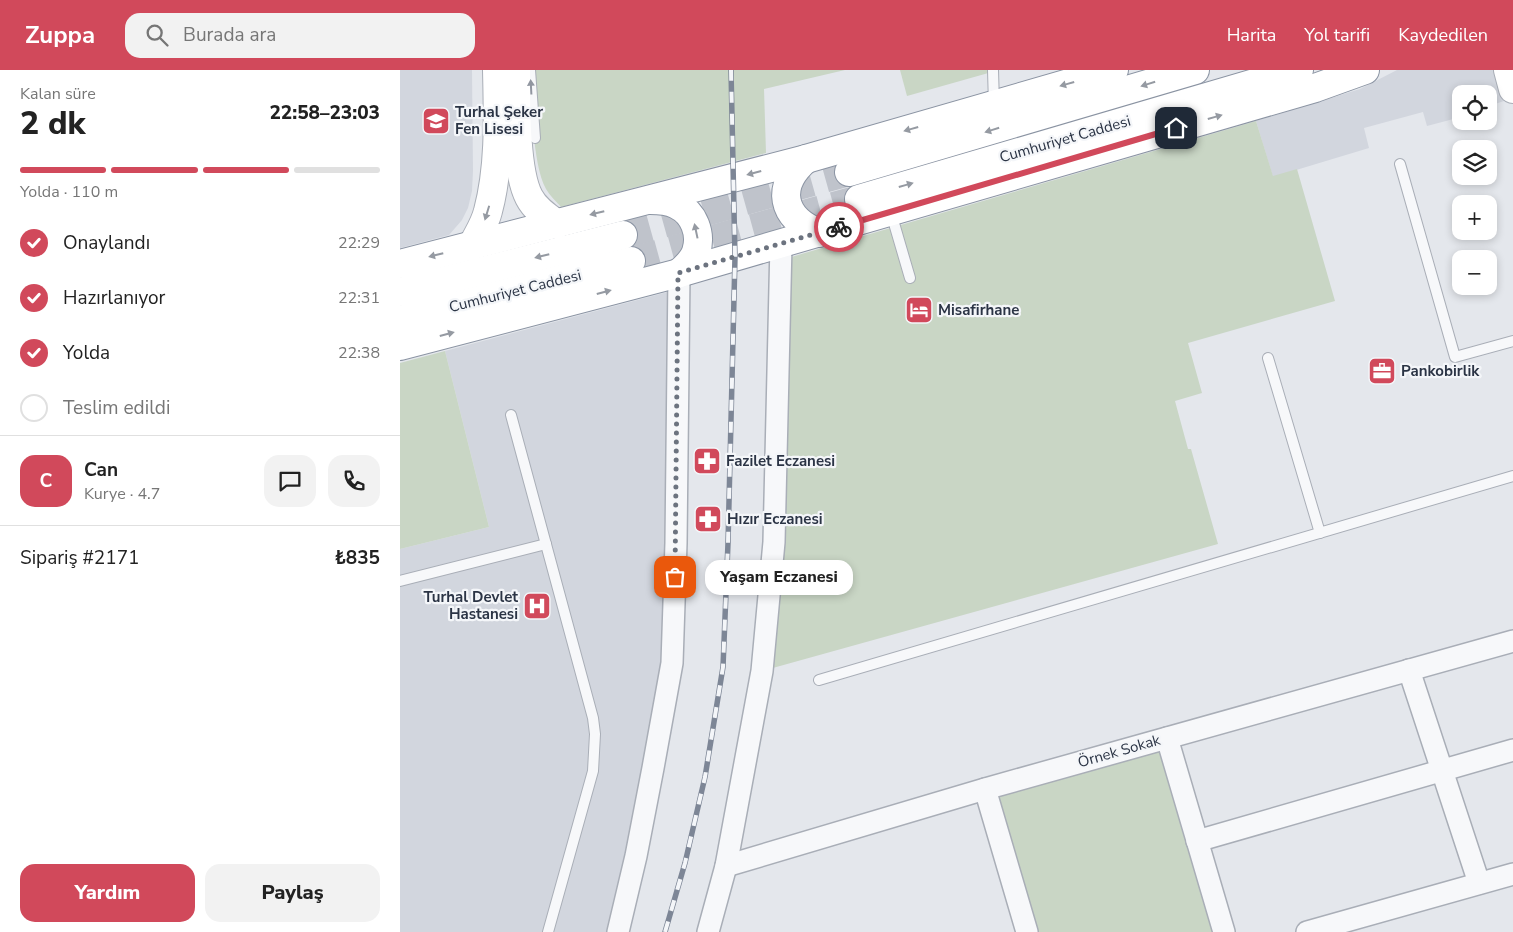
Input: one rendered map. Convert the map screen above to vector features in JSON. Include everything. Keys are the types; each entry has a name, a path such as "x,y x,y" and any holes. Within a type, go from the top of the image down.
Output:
{"main road":[{"path":"472,246 488,212 495,177 497,70"},
{"path":"516,70 521,174 530,199 537,208 557,224"},
{"path":"400,264 806,159 1114,70"},
{"name":"Cumhuriyet Caddesi","path":"850,172 1195,70"},
{"name":"Cumhuriyet Caddesi","path":"859,199 1299,70"},
{"path":"400,346 781,244 1315,88 1364,70"},
{"path":"1508,70 1513,89"},
{"path":"806,159 796,168 790,178 786,189 787,201 790,212 798,221 807,228 819,233"},
{"path":"650,200 665,200 678,205 689,214 696,225 698,239 696,252 689,264 678,273"},
{"name":"Cumhuriyet Caddesi","path":"400,292 623,235"},
{"name":"Cumhuriyet Caddesi","path":"400,320 631,262"}],"street":[{"path":"708,932 726,866 762,671 774,542 781,244"},
{"path":"618,932 654,768 672,663 676,543 678,273"},
{"name":"Örnek Sokak","path":"726,866 985,789 1513,641"},
{"path":"1409,670 1479,883"},
{"path":"1167,738 1224,932"},
{"path":"1197,841 1513,750"},
{"path":"985,789 1027,932"},
{"path":"1307,932 1513,874"}],"lane":[{"path":"530,70 535,138"},
{"path":"993,70 994,105"},
{"path":"1400,164 1455,357 1513,341"},
{"path":"891,212 910,278"},
{"path":"1268,358 1320,533"},
{"path":"511,415 593,718 595,734 593,771 548,932"},
{"path":"819,680 1513,476"},
{"path":"400,581 546,544"}],"shaded area":[{"name":"Turhal Şeker Fen Lisesi","path":"400,70 472,70 473,171 472,191 468,208 462,220 449,235 400,248"},
{"path":"1397,70 1513,70 1513,98 1497,103 1497,85 1452,85 1452,119 1427,126 1423,112 1364,128 1369,148 1273,177 1256,121 1360,89"},
{"name":"Turhal Devlet Hastanesi","path":"679,289 672,663 618,932 400,932 400,549 489,527 445,351"}],"green space":[{"path":"530,70 845,70 764,89 766,153 561,207 546,189 541,178 533,131"},
{"path":"900,70 999,70 907,96"},
{"path":"1256,121 1273,176 1297,169 1335,301 1188,343 1202,393 1175,401 1188,449 1191,449 1218,544 762,671 781,260"},
{"path":"445,351 489,527 400,549 400,363"},
{"path":"1167,738 1224,932 1027,932 985,789"}],"tunnel":[{"path":"623,235 849,172"},
{"path":"631,261 859,199"}],"railway":[{"path":"665,932 685,863 705,777 723,667 735,257 731,70"}],"way so far":[{"path":"675,577 678,273 839,227"}],"place":[{"name":"Turhal Şeker Fen Lisesi","path":"436,121"},
{"name":"Misafirhane","path":"919,310"},
{"name":"Pankobirlik","path":"1382,371"},
{"name":"Fazilet Eczanesi","path":"707,461"},
{"name":"Hızır Eczanesi","path":"708,519"},
{"name":"Yaşam Eczanesi","path":"675,577"},
{"name":"Turhal Devlet Hastanesi","path":"537,606"}],"route":[{"path":"839,227 1176,128"}]}
